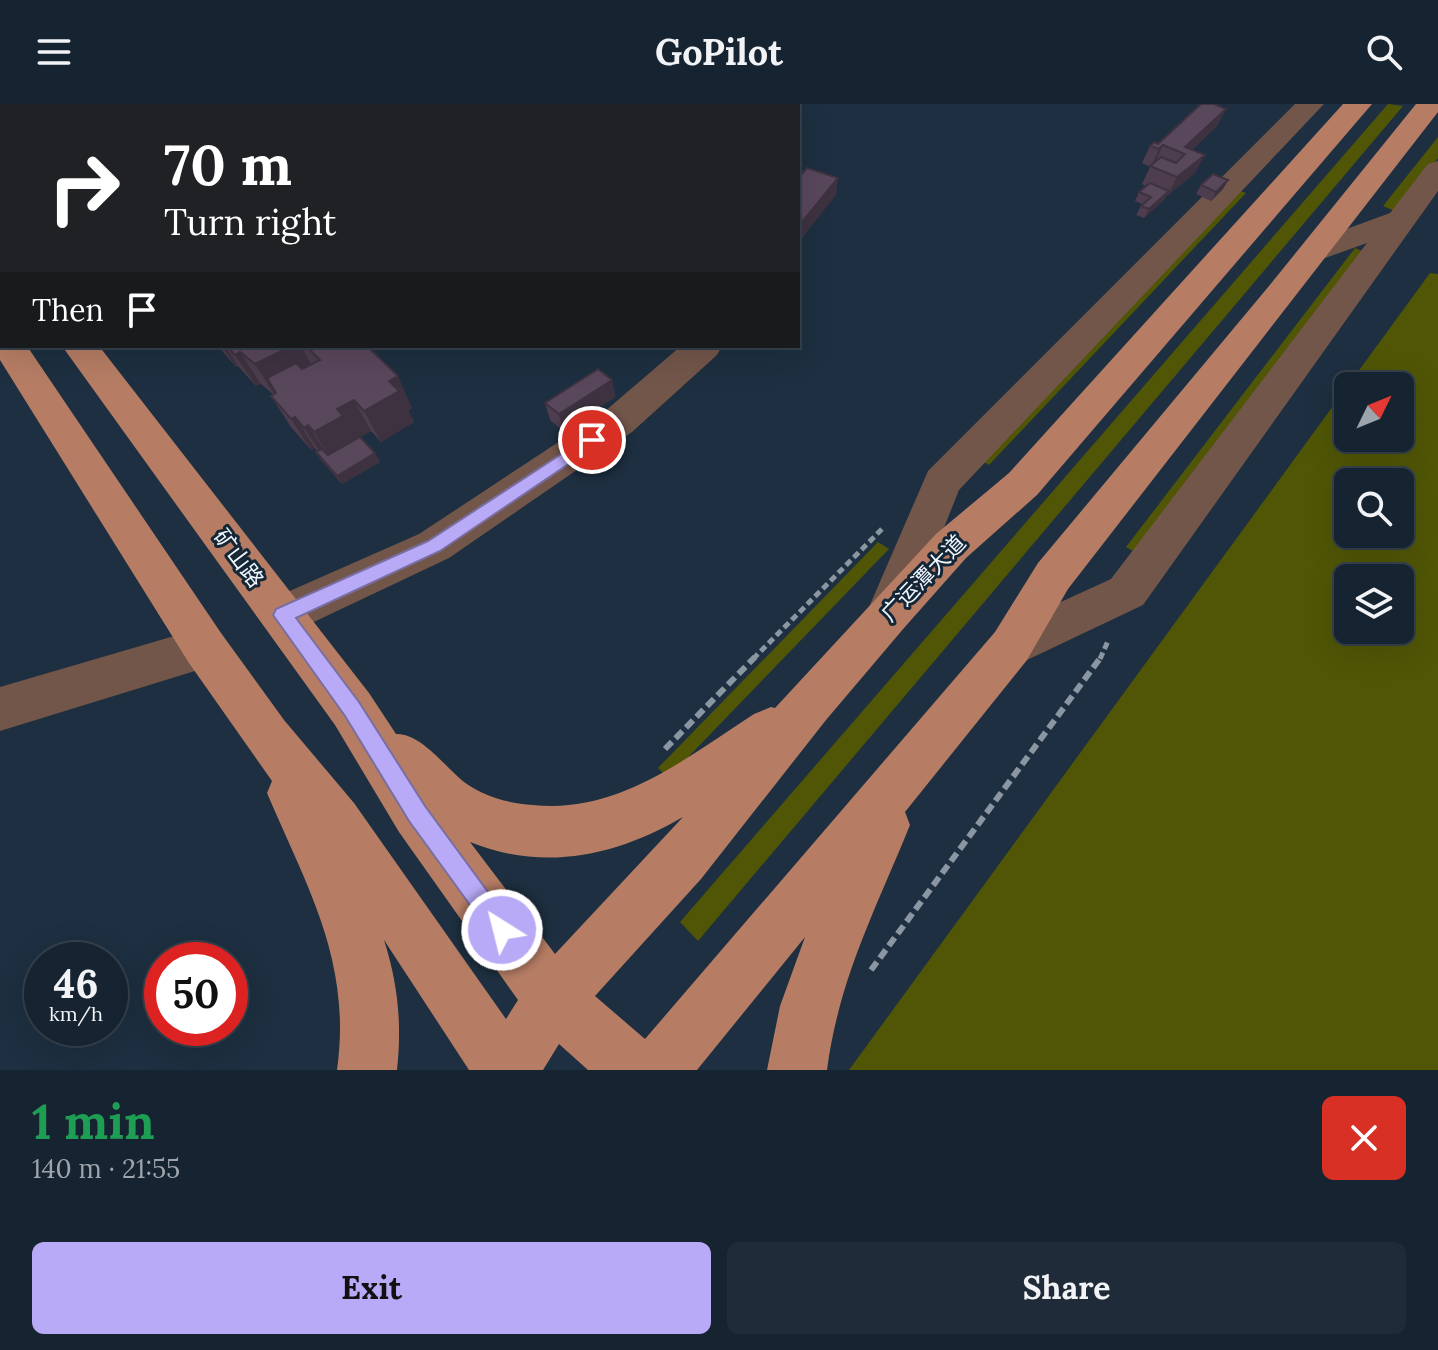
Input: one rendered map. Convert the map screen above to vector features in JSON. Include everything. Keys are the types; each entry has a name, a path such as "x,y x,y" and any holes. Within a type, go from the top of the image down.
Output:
{"main road":[{"name":"广运潭大道","path":"507,1070 553,999 682,860 809,704 888,614 951,546 1023,484 1358,104"},
{"path":"658,1070 1011,646 1053,576 1430,104"},
{"path":"10,348 205,648 267,736 336,821 507,1070"},
{"name":"矿山路","path":"82,348 352,709 417,814 553,999 634,1070"},
{"path":"352,709 399,758 459,810 499,827 528,833 564,834 595,829 646,811 809,704"},
{"path":"267,736 327,869 364,972 371,1010 372,1050 367,1070"},
{"path":"797,1070 808,1003 822,964 843,910 913,767"}],"street":[{"path":"888,614 942,482 1310,104"},
{"path":"1011,646 1127,592 1438,170"},
{"path":"1314,252 1402,219"},
{"path":"283,615 434,546 618,422 702,348"},
{"path":"0,709 205,648"}],"path":[{"path":"662,752 887,524"},
{"path":"866,977 1103,655 1127,592"}],"green space":[{"path":"1388,104 1403,106 698,941 680,922"},
{"path":"1438,137 1438,158 1397,212 1383,206"},
{"path":"1235,189 1246,193 989,465 977,458"},
{"path":"1355,248 1367,253 1140,555 1126,547"},
{"path":"1430,273 1438,274 1438,1070 849,1070 1334,405 1334,452 1414,452 1414,372 1358,372"},
{"path":"878,542 889,549 668,778 658,768"}],"building":[{"path":"1201,104 1214,104 1226,109 1185,147 1205,155 1177,177 1150,166 1161,157 1176,163 1185,154 1163,145 1159,149 1150,146 1154,142 1158,144"},
{"path":"807,168 838,178 800,225 800,176"},
{"path":"1213,174 1228,180 1216,192 1201,185"},
{"path":"1150,183 1169,191 1149,209 1141,206 1151,197 1139,192"},
{"path":"229,348 284,350 255,364 240,352 235,355"},
{"path":"308,348 369,348 398,376 389,381 399,391 364,411 354,400 337,409 343,416 314,432 308,425 304,428 295,417 291,419 271,396 276,393 267,378 296,363 302,369 320,360"},
{"path":"598,369 612,380 559,414 545,403"},
{"path":"360,437 375,453 337,476 316,452 322,449 328,455"}],"route":[{"path":"502,930 417,814 352,709 283,615 434,546 592,440"}]}
